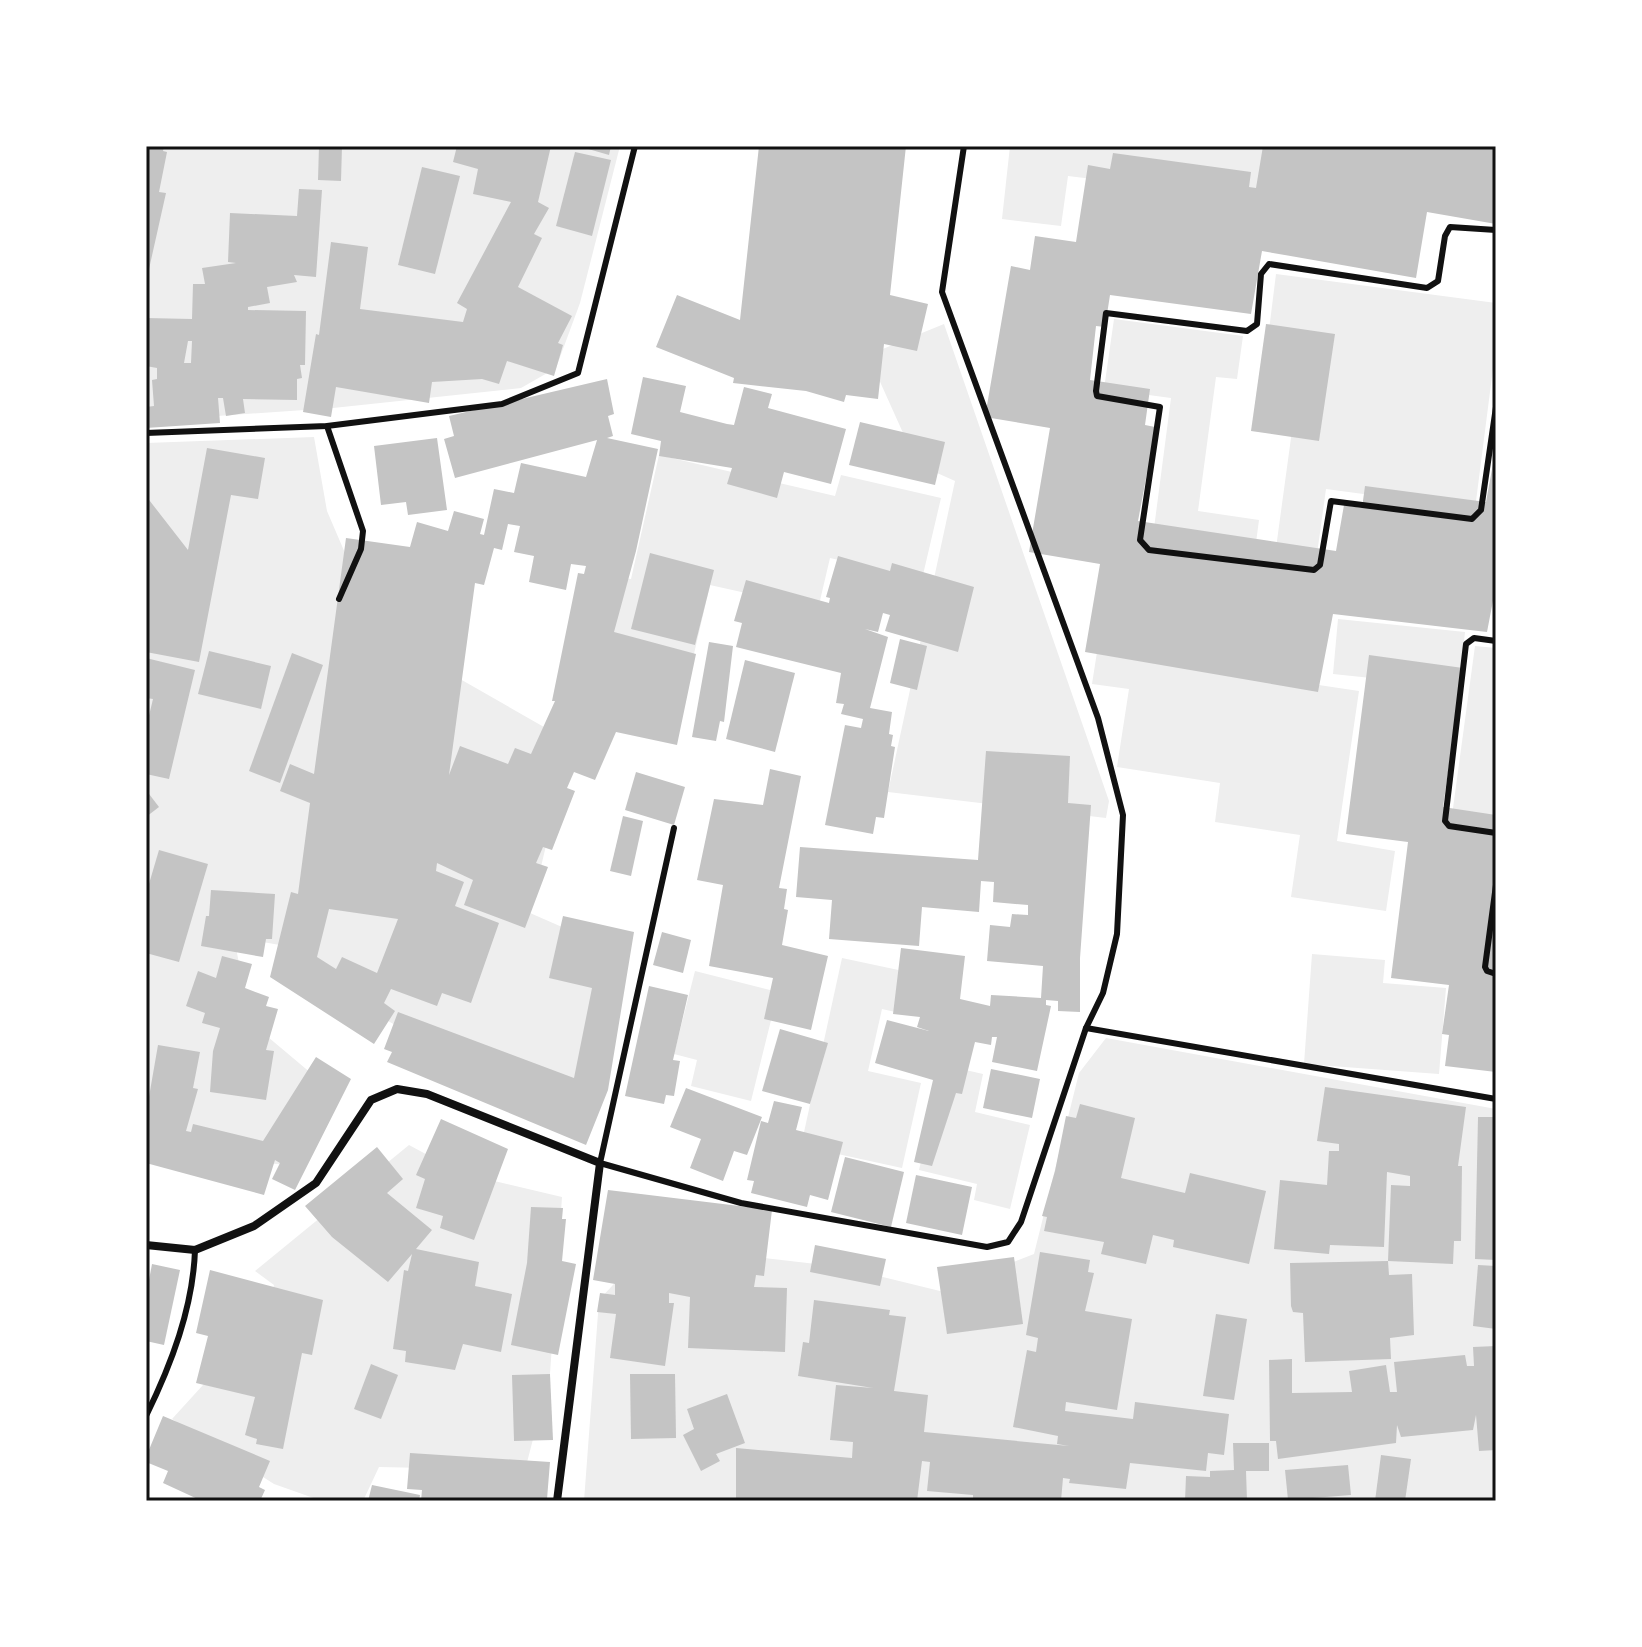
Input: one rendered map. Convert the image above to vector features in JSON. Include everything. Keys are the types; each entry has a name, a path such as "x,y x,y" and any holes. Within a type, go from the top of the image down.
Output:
{"street":[{"path":"146,1245 195,1250 254,1226 316,1183 371,1100 397,1089 427,1094 600,1163 557,1501"}],"lane":[{"path":"146,433 327,426 502,404 578,373 635,146"},
{"path":"674,828 600,1163 741,1203 987,1247 1008,1242 1021,1222 1086,1028 1103,993 1117,934 1123,815 1098,718 942,292 964,146"},
{"path":"1496,230 1450,227 1445,236 1438,281 1427,288 1269,264 1261,274 1257,324 1247,331 1106,313 1096,391 1097,396 1160,407 1140,540 1149,550 1314,570 1320,565 1331,501 1472,519 1477,515 1481,510 1496,407"},
{"path":"327,426 363,531 361,549 339,599"},
{"path":"1496,641 1474,638 1466,644 1445,821 1449,826 1496,833"},
{"path":"1496,885 1485,967 1496,974"},
{"path":"1086,1028 1496,1099"},
{"path":"146,1416 167,1374 193,1280 195,1250"}],"shaded area":[{"path":"146,146 620,146 580,303 556,368 521,388 333,408 146,421"},
{"path":"1010,146 1418,146 1257,199 1068,176 1061,226 1002,219"},
{"path":"1276,274 1496,303 1496,345 1475,509 1326,489 1317,554 1276,548 1297,394 1266,354"},
{"path":"1114,319 1243,336 1237,379 1216,377 1198,511 1259,520 1255,550 1153,536 1171,398 1104,389"},
{"path":"944,324 1109,801 1106,818 888,792 955,481 917,464 868,355"},
{"path":"314,437 327,511 348,560 425,659 579,747 554,812 530,913 617,951 589,1104 517,1092 388,1021 297,948 234,937 250,1022 318,1079 289,1165 156,1155 146,1169 146,443"},
{"path":"659,455 835,496 841,475 941,498 922,579 830,558 818,609 710,585 693,658 608,638 622,578 631,579"},
{"path":"1338,619 1465,632 1458,700 1400,681 1333,674"},
{"path":"1475,646 1496,648 1496,829 1451,823"},
{"path":"1097,652 1359,691 1337,841 1395,851 1386,911 1291,897 1300,835 1215,822 1220,783 1117,767 1129,689 1092,684"},
{"path":"1312,954 1385,960 1383,983 1446,988 1439,1074 1304,1064"},
{"path":"842,958 922,975 913,1016 882,1009 868,1071 921,1083 902,1168 801,1146"},
{"path":"695,971 778,992 751,1101 691,1086 697,1060 674,1054"},
{"path":"1106,1038 1496,1109 1496,1501 584,1501 599,1300 650,1245 842,1267 940,1291 1034,1254 1079,1073"},
{"path":"944,1065 983,1074 975,1112 1030,1125 1010,1209 974,1200 977,1184 919,1170"},
{"path":"409,1145 461,1173 562,1197 550,1374 525,1470 379,1467 363,1501 322,1501 274,1484 172,1419 234,1351 257,1346 274,1285 255,1271"}],"building":[{"path":"146,146 164,146 163,151 167,152 159,192 166,193 147,278"},
{"path":"319,146 342,146 341,181 318,180"},
{"path":"457,146 551,146 538,202 549,208 534,234 542,238 518,287 572,316 558,343 563,345 554,376 507,361 499,384 482,379 432,382 429,403 336,387 331,417 303,412 316,334 319,335 331,242 368,247 360,309 463,322 467,309 457,303 511,202 473,194 478,169 453,162"},
{"path":"578,146 611,146 609,155"},
{"path":"759,146 906,146 890,295 928,304 917,351 884,344 878,399 846,395 844,402 806,391 733,383 734,378 656,347 677,295 740,320"},
{"path":"1263,146 1496,146 1496,224 1427,212 1416,278 1262,251 1251,314 1110,295 1105,327 1096,326 1090,380 1150,389 1145,425 1155,427 1152,474 1147,473 1138,521 1336,551 1344,505 1362,508 1365,486 1486,502 1496,447 1496,585 1487,632 1333,614 1318,692 1085,652 1100,564 1029,552 1050,428 985,417 1011,266 1030,270 1035,236 1076,242 1088,165 1110,169 1113,153 1251,172 1249,187 1256,188"},
{"path":"575,152 611,160 592,236 556,226"},
{"path":"422,167 460,176 435,274 398,265"},
{"path":"299,189 322,190 316,277 294,275 297,282 267,287 270,303 248,307 248,310 306,311 305,365 300,365 302,378 297,379 297,400 243,399 245,413 226,416 223,398 218,398 220,423 146,428 146,407 154,406 152,380 157,379 157,368 146,366 146,318 192,319 193,284 205,284 202,268 236,263 228,262 230,213 297,216","holes":["188,341 192,341 191,363 184,363"]},
{"path":"1266,324 1335,334 1319,441 1251,431"},
{"path":"643,377 686,386 680,412 734,425 744,387 772,394 768,408 846,429 831,484 784,472 777,498 727,484 732,468 659,456 661,441 631,434"},
{"path":"607,379 614,414 608,416 613,436 607,438 658,449 636,551 614,632 696,654 677,745 616,732 595,780 574,772 567,788 575,791 552,850 543,847 536,863 548,867 525,928 464,905 473,880 437,863 436,871 464,882 455,906 499,923 471,1003 442,993 437,1006 391,989 384,1003 395,1011 374,1044 270,977 291,892 298,894 310,803 280,791 290,764 314,774 346,538 410,547 417,522 448,531 454,511 484,519 480,534 484,535 494,489 514,493 521,463 586,477 597,440 455,478 444,439 454,436 449,416","holes":["508,524 520,526 514,552 534,556 529,582 566,590 571,564 586,566 584,574 578,573 552,701 555,701 531,754 515,748 508,764 460,746 449,775 475,583 484,585 494,548 502,550","329,909 398,919 377,973 342,957 336,969 317,957"]},
{"path":"860,422 945,442 935,485 849,465"},
{"path":"437,438 447,510 408,515 406,502 381,505 374,446"},
{"path":"207,448 265,458 258,499 231,495 199,662 146,652 146,496 188,550"},
{"path":"650,553 714,570 695,645 631,629"},
{"path":"838,556 890,571 892,563 974,587 958,652 885,631 890,615 883,613 878,632 865,629 888,637 870,708 892,712 889,734 893,735 891,746 895,747 884,818 876,817 873,834 825,825 845,725 861,728 863,719 841,714 844,704 836,703 841,673 736,647 742,623 734,621 746,580 829,603 830,598 826,597"},
{"path":"900,639 927,646 917,690 890,683"},
{"path":"709,642 733,646 724,722 720,721 716,741 692,737"},
{"path":"209,651 271,666 261,709 198,694"},
{"path":"292,653 323,665 280,783 249,771"},
{"path":"1369,655 1463,668 1443,807 1496,815 1496,1072 1445,1066 1449,1035 1442,1034 1449,985 1391,978 1408,842 1346,834"},
{"path":"146,658 195,670 169,779 146,774 146,728 153,699 146,698"},
{"path":"745,660 795,673 775,752 726,739"},
{"path":"986,751 1070,756 1068,803 1091,805 1080,958 1080,1012 1058,1011 1058,1001 1046,1000 1046,1005 1051,1006 1037,1071 992,1062 997,1037 992,1037 991,1045 975,1042 962,1094 956,1093 932,1166 914,1162 933,1080 875,1063 887,1020 929,1031 917,1027 920,1017 893,1014 901,948 965,956 960,999 990,1006 991,995 1041,998 1043,966 987,961 990,925 1010,927 1012,914 1028,915 1028,905 993,902 994,882 981,881 979,912 922,907 919,946 829,939 832,900 796,897 800,847 978,860"},
{"path":"770,769 801,776 779,888 787,889 784,909 788,910 782,945 828,956 811,1030 764,1019 773,978 709,966 723,885 697,880 714,799 763,805"},
{"path":"636,772 685,787 674,825 625,810"},
{"path":"146,790 159,807 146,817"},
{"path":"623,816 643,821 631,876 610,871"},
{"path":"159,850 208,864 179,962 146,953 146,894"},
{"path":"211,890 275,894 272,939 266,939 263,957 201,946 206,916 209,916"},
{"path":"563,916 634,932 608,1090 586,1145 387,1062 392,1052 384,1049 398,1012 574,1078 592,988 549,978"},
{"path":"662,932 691,940 683,973 653,965"},
{"path":"222,956 252,964 245,988 269,997 266,1006 278,1009 266,1050 274,1051 266,1100 210,1092 213,1051 220,1028 202,1023 205,1013 186,1006 198,971 216,978"},
{"path":"649,986 688,995 673,1060 680,1061 674,1096 666,1095 664,1104 625,1096"},
{"path":"780,1029 828,1043 810,1104 762,1091"},
{"path":"158,1045 200,1052 193,1088 198,1089 186,1131 191,1132 193,1124 263,1141 316,1057 351,1079 295,1190 272,1179 280,1163 275,1160 264,1195 146,1163 146,1114"},
{"path":"991,1069 1040,1079 1032,1118 983,1108"},
{"path":"1325,1087 1466,1107 1458,1166 1462,1166 1461,1241 1454,1241 1453,1264 1388,1261 1391,1185 1410,1186 1410,1176 1387,1172 1384,1247 1330,1245 1329,1254 1274,1249 1280,1180 1327,1185 1329,1151 1339,1151 1339,1144 1317,1141"},
{"path":"686,1088 762,1117 747,1155 734,1151 723,1181 690,1168 701,1139 670,1127"},
{"path":"774,1101 802,1107 796,1130 843,1142 828,1200 810,1195 807,1207 751,1193 754,1181 747,1180 761,1121 768,1123"},
{"path":"1080,1104 1135,1118 1121,1178 1185,1193 1190,1173 1266,1191 1249,1264 1173,1247 1174,1240 1153,1235 1146,1264 1101,1254 1104,1242 1044,1231 1047,1217 1042,1216 1066,1116 1076,1118"},
{"path":"1478,1117 1496,1117 1496,1260 1475,1259"},
{"path":"441,1119 508,1149 474,1240 440,1228 443,1216 416,1208 425,1179 416,1175"},
{"path":"377,1147 403,1179 387,1193 432,1230 416,1249 479,1262 475,1286 512,1294 501,1352 463,1344 455,1370 405,1362 406,1351 393,1349 404,1270 408,1271 412,1254 388,1282 332,1237 305,1206"},
{"path":"845,1157 904,1172 891,1227 831,1212"},
{"path":"916,1175 972,1187 962,1235 906,1223"},
{"path":"608,1190 772,1210 764,1276 756,1275 754,1287 787,1288 785,1352 688,1348 690,1297 669,1293 669,1303 674,1303 665,1366 610,1358 616,1314 597,1312 600,1293 615,1295 615,1284 593,1280"},
{"path":"531,1207 563,1208 562,1219 566,1219 562,1261 576,1264 558,1355 511,1345 527,1263"},
{"path":"815,1245 886,1259 880,1286 810,1272"},
{"path":"1040,1252 1090,1260 1088,1272 1094,1273 1085,1311 1132,1319 1117,1410 1066,1402 1065,1411 1133,1419 1135,1402 1229,1414 1224,1455 1208,1453 1206,1471 1130,1463 1126,1489 1069,1483 1070,1479 1063,1478 1061,1501 973,1501 973,1495 927,1491 930,1462 922,1461 917,1501 736,1501 736,1448 852,1458 853,1442 830,1440 836,1385 873,1388 798,1376 803,1342 809,1343 814,1300 890,1310 889,1315 906,1317 894,1391 928,1395 924,1432 1069,1446 1057,1444 1058,1436 1013,1427 1027,1350 1036,1352 1038,1338 1026,1335"},
{"path":"1014,1257 1023,1324 947,1334 937,1267"},
{"path":"1388,1261 1389,1275 1412,1274 1414,1335 1390,1338 1391,1359 1305,1362 1303,1313 1293,1312 1291,1306 1290,1263"},
{"path":"152,1264 180,1270 164,1345 146,1341 146,1296"},
{"path":"1478,1265 1496,1266 1496,1329 1473,1326"},
{"path":"210,1270 323,1300 312,1355 302,1353 283,1449 256,1444 257,1439 245,1435 255,1397 196,1383 208,1336 196,1333"},
{"path":"1216,1314 1247,1319 1234,1400 1203,1396"},
{"path":"1496,1346 1496,1450 1479,1451 1476,1415 1473,1430 1401,1437 1397,1425 1396,1443 1278,1459 1276,1441 1270,1441 1269,1360 1292,1359 1292,1393 1352,1392 1349,1371 1386,1365 1390,1392 1397,1392 1394,1362 1465,1355 1467,1366 1474,1366 1473,1347"},
{"path":"371,1364 398,1375 381,1419 354,1409"},
{"path":"550,1374 553,1440 514,1441 512,1375"},
{"path":"630,1374 675,1374 676,1438 631,1439"},
{"path":"727,1394 745,1443 716,1454 720,1461 701,1471 683,1435 694,1429 687,1409"},
{"path":"163,1416 270,1461 259,1487 265,1490 260,1501 202,1501 163,1483 168,1471 146,1462 146,1457"},
{"path":"1233,1443 1269,1443 1269,1471 1246,1471 1247,1501 1185,1501 1186,1476 1210,1477 1210,1471 1234,1470"},
{"path":"410,1453 550,1462 547,1499 421,1501 422,1490 407,1489"},
{"path":"1381,1455 1411,1459 1405,1501 1375,1501"},
{"path":"1348,1465 1351,1495 1288,1500 1285,1470"},
{"path":"372,1485 420,1495 419,1501 368,1501"}]}
